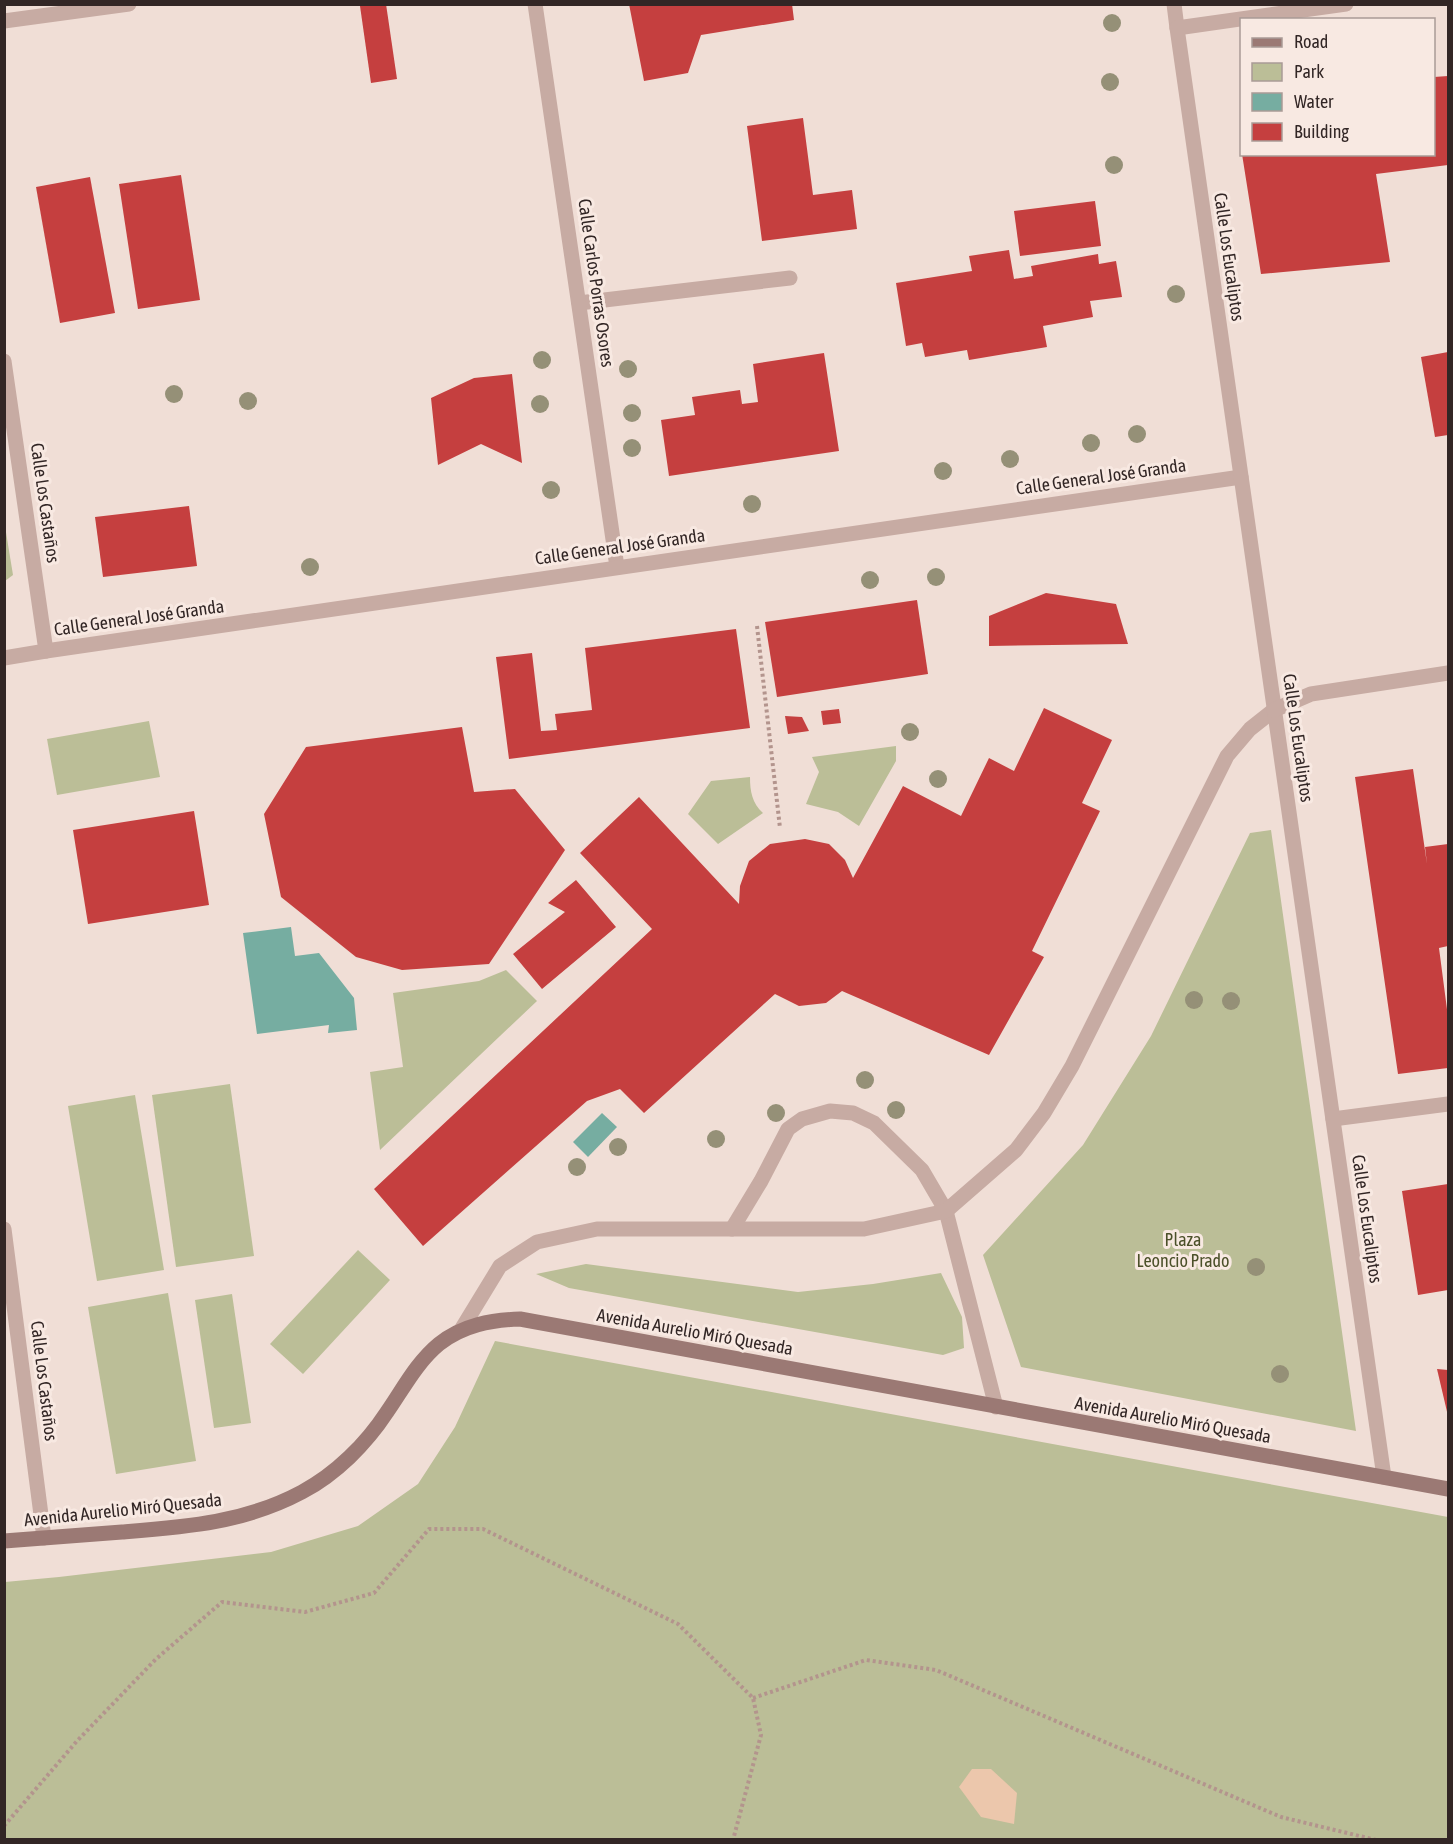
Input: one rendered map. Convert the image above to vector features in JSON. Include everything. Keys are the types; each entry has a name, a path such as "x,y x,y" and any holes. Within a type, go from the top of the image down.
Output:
{"main road":[{"name":"Avenida Aurelio Miró Quesada","path":"4,1541 174,1528 225,1521 267,1509 295,1496 336,1468 363,1444 419,1365 440,1344 461,1330 490,1320 520,1319 1449,1489"}],"street":[{"path":"4,21 129,4"},
{"name":"Calle Carlos Porras Osores","path":"535,4 617,567"},
{"name":"Calle Los Eucaliptos","path":"1174,4 1384,1477"},
{"path":"1247,18 1346,4"},
{"path":"1177,28 1240,19"},
{"path":"579,303 790,278"},
{"name":"Calle Los Castaños","path":"4,361 46,651"},
{"name":"Calle General José Granda","path":"4,658 1241,477"},
{"path":"461,1330 500,1266 537,1242 597,1229 864,1229 946,1212 1016,1150 1044,1113 1072,1066 1227,756 1250,729 1274,710 1311,694 1449,673"},
{"path":"1333,1119 1449,1104"},
{"path":"732,1229 761,1182 788,1129 802,1119 830,1112 853,1113 874,1123 922,1170 946,1212 996,1407"},
{"name":"Calle Los Castaños","path":"4,1229 44,1538"}],"path":[{"path":"757,626 780,828"},
{"path":"4,1826 76,1741 156,1659 222,1602 305,1611 374,1593 429,1529 483,1529 678,1624 753,1698 761,1735 733,1839"},
{"path":"753,1698 866,1660 936,1670 1281,1817 1376,1839"}],"green space":[{"path":"4,520 13,575 5,581 4,581"},
{"path":"149,721 160,777 57,795 47,739"},
{"path":"896,746 896,761 859,826 838,812 806,804 819,772 812,757"},
{"path":"750,777 752,796 763,813 718,844 688,814 711,781"},
{"name":"Plaza Leoncio Prado","path":"1271,830 1356,1431 1021,1367 983,1255 1083,1145 1151,1036 1250,833"},
{"path":"506,970 537,1001 380,1150 370,1072 403,1067 393,993 479,981"},
{"path":"230,1084 254,1256 176,1267 152,1095"},
{"path":"135,1095 164,1270 97,1281 68,1106"},
{"path":"358,1250 390,1280 303,1374 270,1344"},
{"path":"586,1264 798,1292 873,1284 941,1273 962,1317 964,1348 943,1355 569,1288 536,1274"},
{"path":"168,1293 196,1461 116,1474 88,1307"},
{"path":"232,1294 251,1423 214,1428 195,1300"},
{"path":"495,1341 1448,1517 1448,1839 5,1840 5,1582 271,1552 358,1526 418,1484 455,1427"}],"sand":[{"path":"972,1769 991,1769 1017,1793 1014,1824 981,1817 959,1787"}],"water":[{"path":"291,927 295,956 319,953 354,998 357,1030 328,1033 329,1025 257,1034 243,933"},
{"path":"602,1113 617,1127 588,1157 573,1142"}],"building":[{"path":"386,4 397,79 371,83 360,6"},
{"path":"629,4 792,4 794,20 701,35 688,73 644,81"},
{"path":"1448,76 1448,165 1376,174 1390,262 1261,274 1242,156 1435,156 1435,77"},
{"path":"803,118 813,195 852,190 857,229 762,241 747,126"},
{"path":"181,175 200,300 138,309 119,184"},
{"path":"90,177 115,313 60,323 36,187"},
{"path":"1095,201 1101,246 1020,256 1014,211"},
{"path":"1009,250 1014,279 1033,276 1031,266 1098,254 1099,264 1116,261 1122,297 1090,301 1093,317 1043,326 1047,347 969,360 967,350 925,357 922,343 906,346 896,283 972,271 969,256"},
{"path":"1448,352 1448,435 1435,437 1421,357"},
{"path":"824,353 839,451 669,476 661,420 695,415 692,397 740,390 742,404 758,402 753,364"},
{"path":"512,374 522,463 481,444 438,465 431,398 474,378"},
{"path":"189,506 197,566 103,577 95,517"},
{"path":"1046,593 1116,604 1128,644 989,646 989,616"},
{"path":"917,600 928,674 777,697 765,622"},
{"path":"736,629 750,728 509,759 496,657 532,653 541,731 557,730 555,714 592,710 585,648"},
{"path":"1044,708 1112,740 1082,803 1100,811 1032,951 1044,957 989,1055 842,991 826,1003 799,1006 775,994 644,1113 620,1089 587,1101 423,1246 374,1189 652,929 580,853 639,797 739,904 740,886 749,861 770,844 805,839 829,844 845,860 853,878 903,786 961,816 989,758 1014,771"},
{"path":"839,709 841,723 823,725 821,711"},
{"path":"785,716 802,717 809,731 788,734"},
{"path":"462,727 474,792 515,789 565,850 489,964 402,970 356,957 281,897 264,814 306,747"},
{"path":"1413,769 1427,864 1425,847 1448,844 1448,946 1439,948 1448,1017 1448,1068 1398,1074 1355,777"},
{"path":"194,811 209,905 88,924 73,830"},
{"path":"576,880 616,927 542,989 513,954 565,912 548,903"},
{"path":"1448,1184 1448,1290 1418,1295 1402,1191"},
{"path":"1437,1369 1448,1370 1448,1416"}]}
